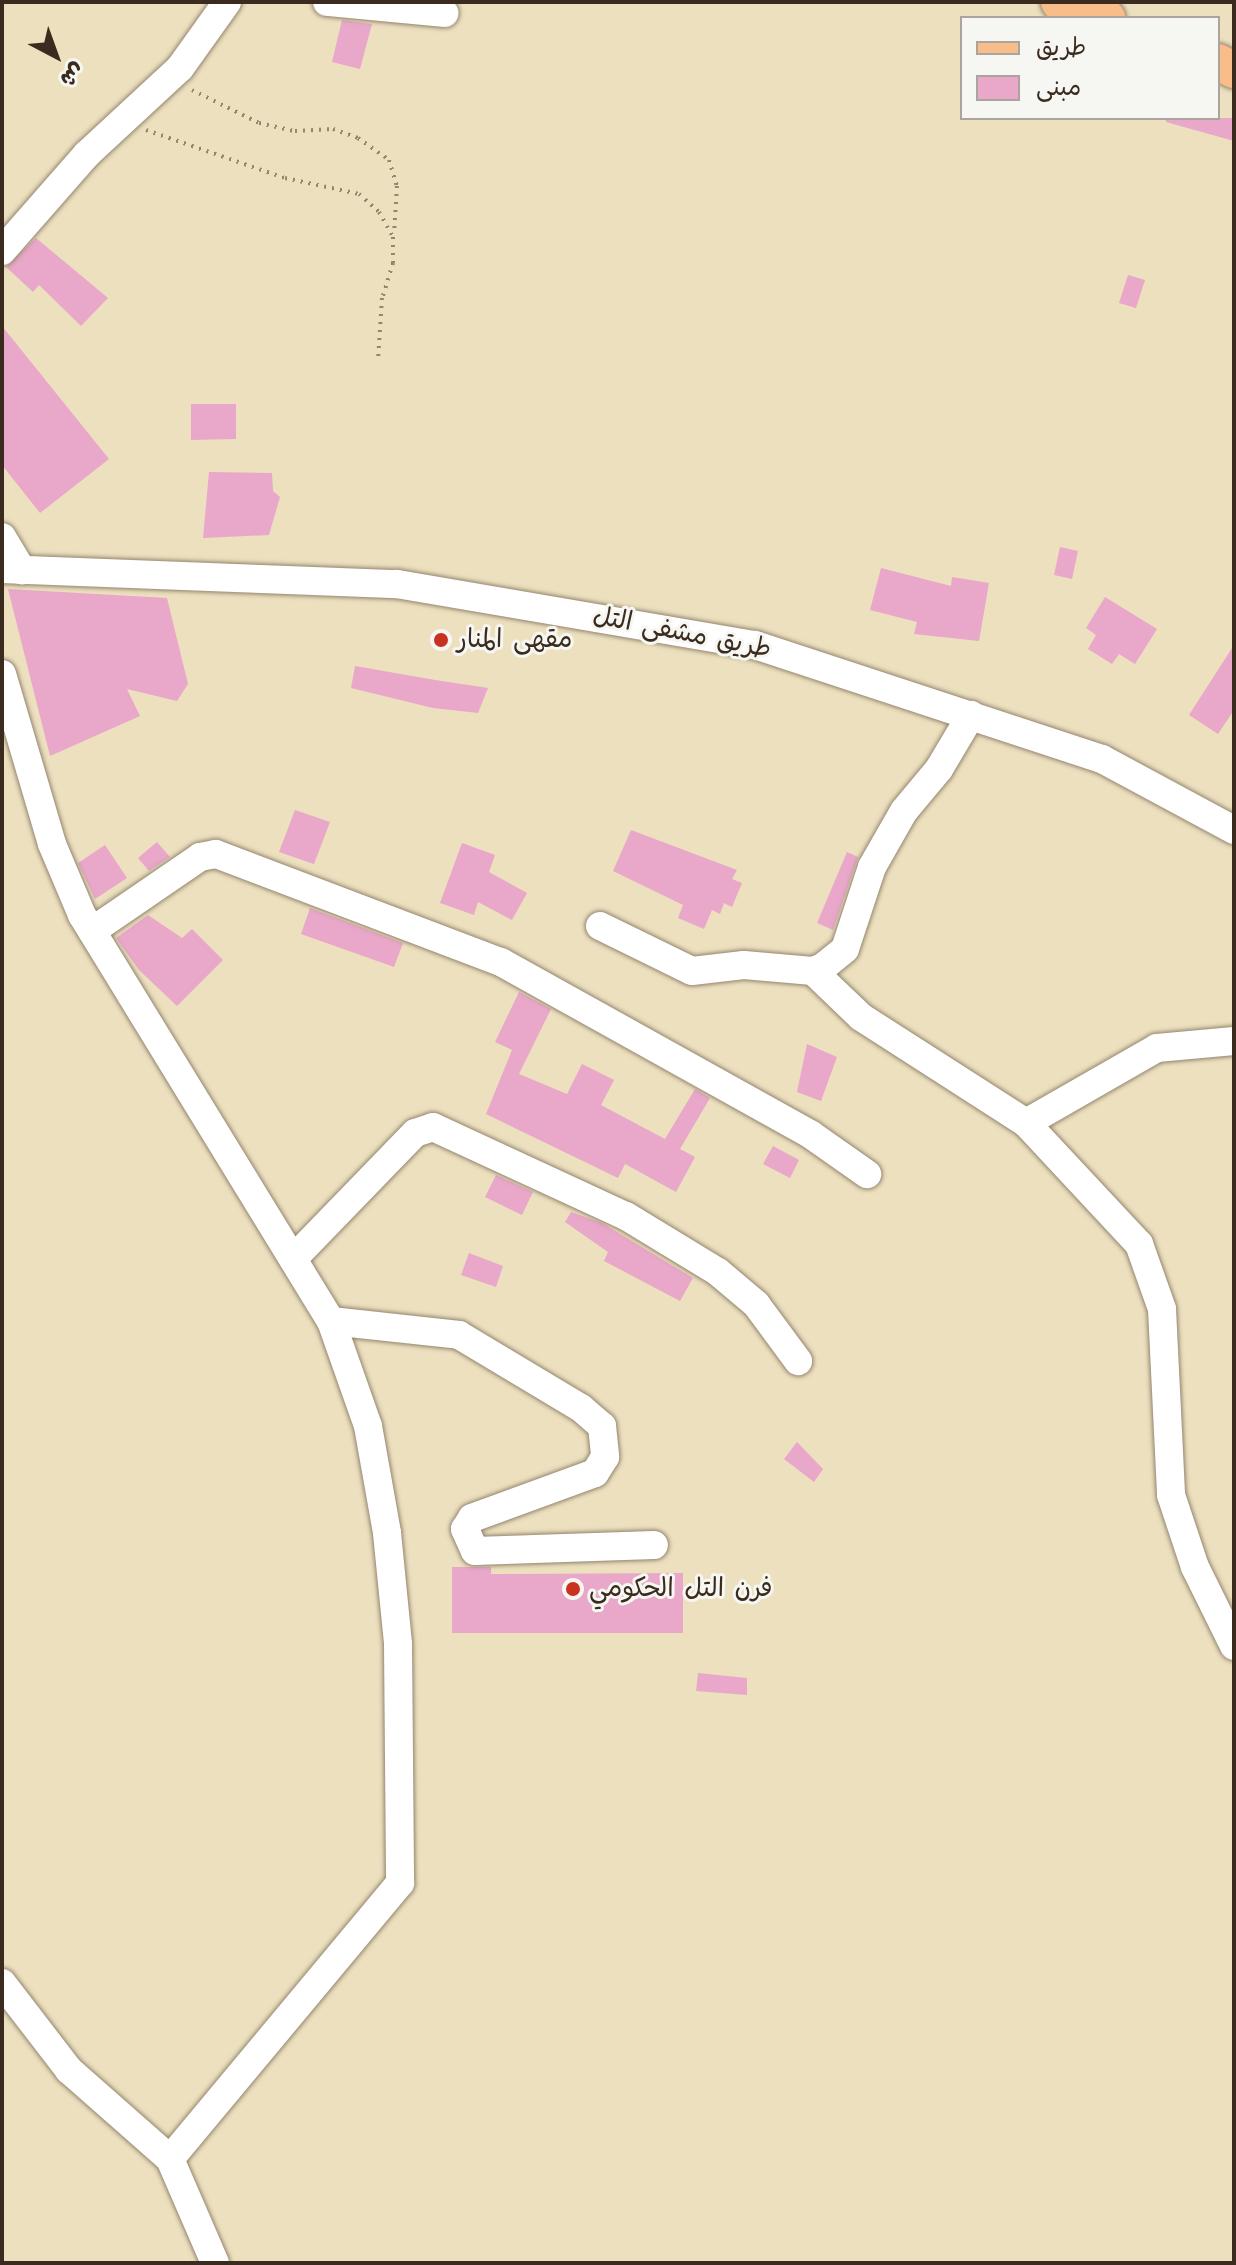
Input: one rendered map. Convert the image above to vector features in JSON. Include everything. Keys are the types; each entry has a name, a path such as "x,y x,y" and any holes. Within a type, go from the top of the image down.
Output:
{"main road":[{"path":"1059,2 1101,16"}],"street":[{"path":"2,251 86,155 176,72 227,2"},
{"path":"327,2 444,13"},
{"path":"2,537 12,570"},
{"name":"طريق مشفى التل","path":"12,570 397,584 755,645 1102,759 1234,830"},
{"path":"2,674 52,844 92,931 331,1321 368,1426 387,1533 398,1644 400,1883 170,2159"},
{"path":"813,971 845,949 872,867 904,811 939,769 971,715"},
{"path":"92,931 200,857 216,854 501,962 810,1134 867,1174"},
{"path":"600,926 692,971 744,965 813,971 861,1017 1026,1123 1139,1244 1162,1309 1171,1495 1195,1567 1234,1646"},
{"path":"1026,1123 1157,1048 1234,1041"},
{"path":"293,1259 415,1133 433,1127 626,1216 718,1272 756,1304 798,1361"},
{"path":"331,1321 459,1335 581,1408 602,1426 605,1457 595,1473 472,1518 465,1529 475,1551 654,1545"},
{"path":"2,1983 69,2070 170,2159 215,2263"}],"path":[{"path":"176,72 207,101 259,123 295,131 333,129 358,138 389,160 397,186 378,360"},
{"path":"128,116 148,131 285,178 359,194 379,212 393,237"}],"building":[{"path":"342,20 372,24 360,69 332,62"},
{"path":"1234,118 1234,141 1166,122"},
{"path":"36,238 108,298 81,326 39,285 33,292 6,267"},
{"path":"1128,275 1145,280 1136,308 1119,303"},
{"path":"2,326 109,459 40,513 2,465"},
{"path":"191,404 236,404 236,439 191,440"},
{"path":"209,472 272,473 273,491 280,497 269,535 203,538"},
{"path":"1060,547 1078,551 1072,579 1054,575"},
{"path":"881,568 951,586 952,577 989,583 979,641 914,634 917,622 870,610"},
{"path":"8,589 167,598 188,684 177,701 127,689 140,716 50,756"},
{"path":"1105,597 1157,629 1135,664 1119,654 1112,664 1088,649 1096,635 1086,628"},
{"path":"1234,645 1234,710 1218,734 1189,715"},
{"path":"355,666 488,688 478,713 433,708 351,688"},
{"path":"295,810 330,822 314,864 279,852"},
{"path":"631,830 737,870 732,879 742,883 732,907 724,903 720,914 712,910 704,929 678,918 683,905 613,871"},
{"path":"157,842 170,857 149,871 138,858"},
{"path":"462,843 495,855 489,872 527,893 512,920 478,902 474,915 440,903"},
{"path":"105,845 127,878 95,899 78,863"},
{"path":"847,852 858,857 833,930 817,923"},
{"path":"310,908 403,943 394,967 301,934"},
{"path":"148,915 182,938 192,929 223,960 177,1006 139,970 116,938"},
{"path":"519,992 551,1009 519,1074 567,1094 582,1064 614,1080 601,1105 665,1139 695,1089 710,1098 680,1149 695,1157 676,1192 625,1164 618,1178 486,1114 512,1050 495,1042"},
{"path":"807,1044 837,1057 821,1101 797,1092"},
{"path":"773,1146 799,1160 790,1178 763,1164"},
{"path":"496,1175 533,1192 522,1215 485,1197"},
{"path":"571,1212 602,1223 693,1278 680,1301 604,1261 608,1252 565,1222"},
{"path":"469,1253 503,1266 496,1287 461,1275"},
{"path":"797,1442 823,1469 814,1482 784,1459"},
{"path":"452,1567 491,1567 491,1574 683,1573 683,1633 452,1633"},
{"path":"698,1673 747,1678 747,1695 696,1691"}],"place":[{"name":"مقهى المنار","path":"441,640"},
{"name":"فرن التل الحكومي","path":"573,1589"}]}
